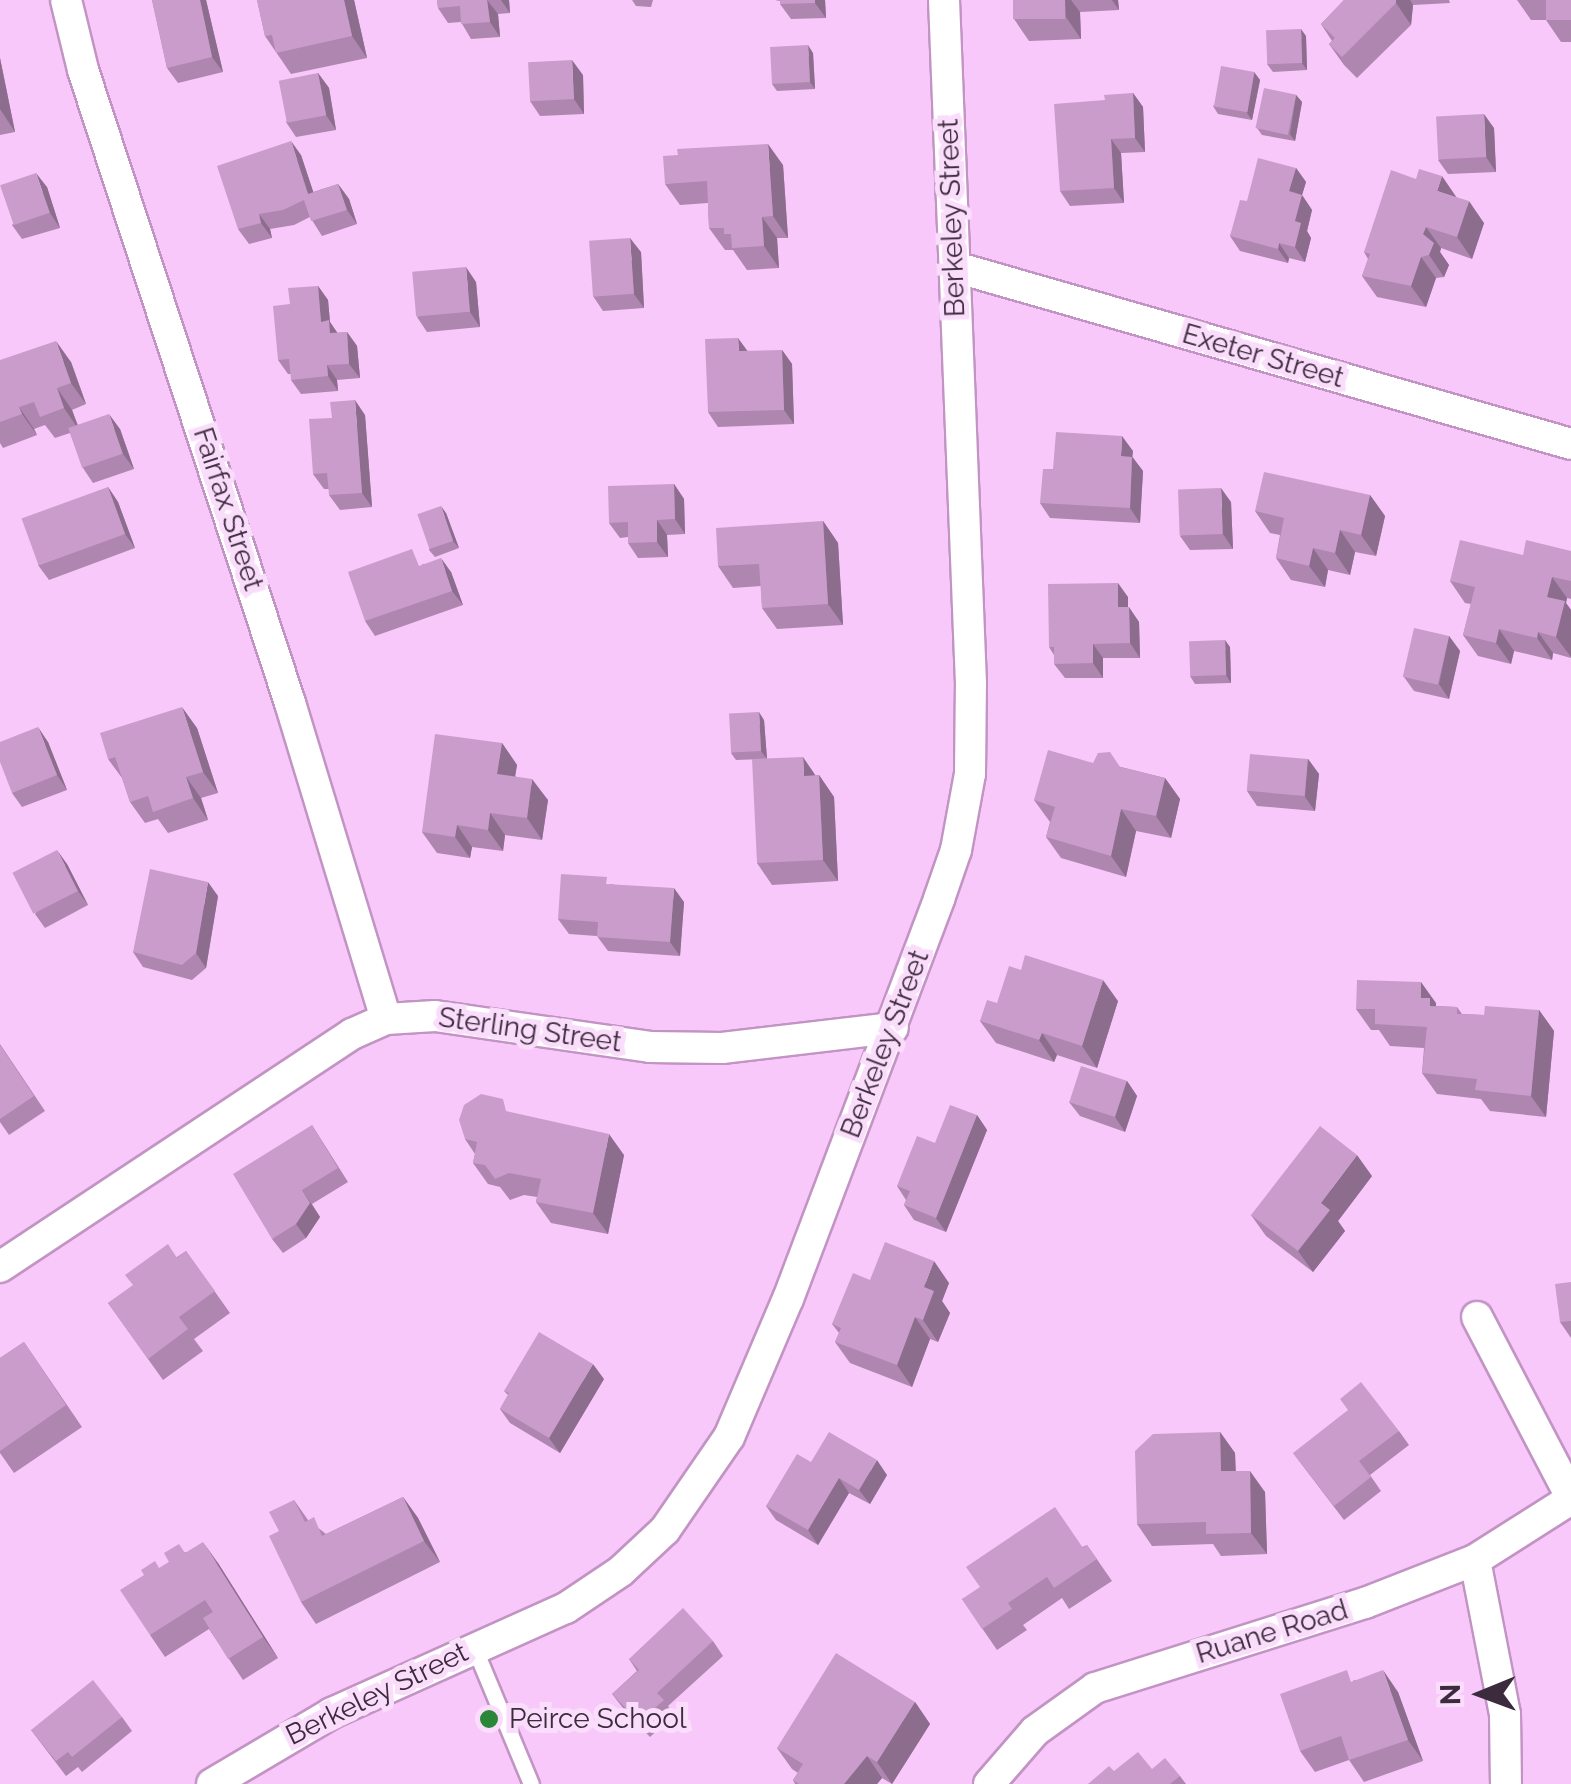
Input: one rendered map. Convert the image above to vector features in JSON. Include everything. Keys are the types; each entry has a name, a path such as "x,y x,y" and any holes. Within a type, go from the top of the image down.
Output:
{"street":[{"name":"Fairfax Street","path":"66,0 83,70 290,703 386,1019"},
{"name":"Berkeley Street","path":"212,1784 332,1712 594,1594 665,1530 705,1475 729,1437 781,1317 893,1028 956,850 970,774 944,0"},
{"name":"Exeter Street","path":"955,267 1571,444"},
{"name":"Sterling Street","path":"0,1267 352,1034 386,1019 435,1016 650,1047 722,1048 893,1028"},
{"path":"1477,1317 1571,1498"},
{"name":"Ruane Road","path":"990,1784 1035,1731 1095,1688 1364,1603 1475,1560 1571,1498"},
{"path":"1475,1560 1505,1714 1506,1784"}],"lane":[{"path":"474,1647 532,1784"}],"building":[{"path":"152,0 200,0 212,57 167,68"},
{"path":"257,0 344,0 352,36 276,53 272,35 265,36"},
{"path":"437,0 487,0 490,22 461,24 460,6 438,8"},
{"path":"780,0 815,0 815,3 780,4"},
{"path":"1013,0 1065,0 1065,19 1013,19"},
{"path":"1344,0 1396,3 1342,57 1329,44 1335,38 1321,24"},
{"path":"1546,0 1571,0 1571,20 1546,20"},
{"path":"1301,29 1302,63 1267,64 1266,30"},
{"path":"808,45 810,82 772,84 770,47"},
{"path":"572,60 574,99 530,101 528,62"},
{"path":"1221,66 1254,72 1247,112 1214,106"},
{"path":"318,73 326,115 287,123 279,81"},
{"path":"1264,88 1296,95 1288,135 1255,128"},
{"path":"1133,93 1135,138 1111,139 1114,188 1060,191 1054,104 1105,100 1104,95"},
{"path":"1484,114 1486,157 1438,159 1436,117"},
{"path":"291,141 308,194 338,184 347,210 311,221 304,200 283,210 259,214 261,223 238,229 217,166"},
{"path":"768,144 773,216 762,217 764,246 732,248 731,234 724,234 724,228 709,228 707,181 665,184 663,156 678,155 677,149"},
{"path":"1258,158 1296,168 1289,191 1302,195 1295,221 1301,223 1295,247 1279,243 1278,249 1230,236 1240,200 1247,201"},
{"path":"1419,169 1442,176 1437,191 1469,201 1457,237 1426,227 1423,234 1434,243 1429,255 1421,257 1411,286 1362,276 1370,254 1364,252 1391,170 1416,179"},
{"path":"36,173 50,213 14,225 0,185"},
{"path":"630,238 634,294 593,297 589,241"},
{"path":"466,267 470,312 416,317 412,272"},
{"path":"318,286 321,322 329,320 330,333 347,332 349,364 327,365 328,376 291,380 289,359 278,360 273,306 290,304 288,288"},
{"path":"738,338 739,351 782,350 784,410 708,412 705,339"},
{"path":"56,341 71,383 57,388 64,408 40,417 34,402 19,407 22,414 0,422 0,360"},
{"path":"355,400 362,493 329,495 327,473 313,474 309,419 332,418 330,402"},
{"path":"109,414 123,454 82,468 68,428"},
{"path":"1056,432 1122,436 1121,456 1132,457 1130,508 1040,503 1043,469 1053,469"},
{"path":"1264,472 1370,495 1361,535 1340,530 1335,553 1313,548 1309,566 1276,558 1284,518 1255,511"},
{"path":"674,484 675,519 657,520 657,542 628,543 628,522 609,523 608,486"},
{"path":"108,487 125,534 39,565 22,518"},
{"path":"1221,488 1223,534 1180,535 1178,490"},
{"path":"441,506 453,541 429,549 417,514"},
{"path":"823,521 828,604 762,608 759,564 718,566 716,528"},
{"path":"1460,540 1523,555 1526,540 1571,551 1571,581 1552,577 1547,597 1565,601 1556,637 1538,632 1537,638 1499,629 1496,643 1463,635 1475,587 1450,581"},
{"path":"412,549 419,566 441,558 452,591 365,621 348,572"},
{"path":"1118,583 1118,607 1129,607 1130,643 1093,644 1093,663 1054,664 1054,647 1049,647 1048,584"},
{"path":"1414,628 1449,636 1438,685 1403,677"},
{"path":"1225,640 1226,675 1190,676 1189,641"},
{"path":"182,707 203,772 186,777 193,798 153,812 148,796 130,802 115,757 108,759 100,733"},
{"path":"759,712 761,751 731,753 729,714"},
{"path":"38,727 57,775 12,793 0,762 0,742"},
{"path":"435,734 502,743 497,774 532,779 527,818 490,813 488,830 457,825 455,837 422,832"},
{"path":"1048,750 1093,763 1098,753 1110,752 1120,767 1165,778 1156,816 1121,809 1111,856 1046,837 1055,807 1034,800"},
{"path":"1250,754 1308,759 1305,796 1247,791"},
{"path":"803,757 804,776 819,775 823,860 757,863 752,759"},
{"path":"57,850 78,891 33,914 12,873"},
{"path":"150,869 208,882 196,953 182,965 133,952"},
{"path":"561,874 607,877 606,884 674,888 670,942 597,937 598,922 558,919"},
{"path":"1025,955 1103,980 1082,1046 1042,1033 1039,1040 980,1021 987,1000 997,1003 1009,966 1021,970"},
{"path":"1357,980 1421,982 1421,998 1430,998 1430,1006 1457,1007 1457,1014 1484,1015 1485,1006 1539,1010 1531,1096 1475,1090 1477,1079 1422,1073 1427,1027 1375,1024 1375,1009 1356,1009"},
{"path":"0,1045 34,1096 0,1119"},
{"path":"1081,1066 1127,1081 1115,1117 1069,1102"},
{"path":"481,1094 503,1099 506,1111 609,1134 593,1213 536,1202 541,1179 509,1173 495,1179 485,1165 473,1163 477,1142 465,1139 459,1120 464,1105"},
{"path":"950,1105 977,1115 936,1218 904,1205 910,1191 897,1186 917,1136 935,1143"},
{"path":"312,1125 338,1168 302,1190 310,1203 296,1224 272,1239 233,1174"},
{"path":"1320,1126 1357,1155 1321,1203 1330,1210 1298,1251 1251,1215"},
{"path":"885,1242 934,1261 924,1287 934,1291 923,1320 915,1317 897,1365 835,1342 841,1328 832,1324 853,1273 870,1280"},
{"path":"168,1244 177,1258 186,1251 215,1291 179,1317 188,1329 148,1359 108,1303 133,1285 125,1275"},
{"path":"1571,1282 1571,1321 1560,1322 1555,1284"},
{"path":"539,1332 593,1364 549,1438 500,1409 509,1393 504,1391"},
{"path":"24,1342 66,1405 0,1451 0,1358"},
{"path":"1361,1382 1399,1431 1359,1461 1371,1477 1334,1506 1293,1453 1348,1410 1340,1399"},
{"path":"829,1432 877,1460 859,1490 839,1478 808,1530 766,1506 797,1454 811,1462"},
{"path":"1220,1432 1221,1471 1250,1471 1251,1533 1206,1534 1206,1522 1137,1524 1135,1451 1153,1434"},
{"path":"403,1497 424,1541 301,1602 269,1536 279,1531 269,1512 294,1500 305,1522 314,1517 322,1536"},
{"path":"1055,1507 1083,1548 1087,1545 1097,1559 1054,1588 1047,1577 1008,1603 1012,1609 982,1629 962,1599 980,1587 966,1567"},
{"path":"203,1542 263,1637 228,1659 203,1618 213,1612 205,1600 150,1635 120,1590 144,1575 141,1570 155,1561 159,1568 169,1562 164,1553 179,1544 185,1553"},
{"path":"683,1608 713,1641 657,1693 664,1700 639,1722 612,1694 639,1670 629,1659"},
{"path":"836,1653 915,1702 877,1762 867,1756 844,1784 799,1784 793,1780 803,1764 777,1748"},
{"path":"1347,1670 1351,1682 1383,1670 1408,1740 1349,1760 1341,1736 1300,1751 1280,1694"},
{"path":"93,1680 122,1717 72,1757 68,1752 56,1761 31,1730"},
{"path":"1138,1752 1152,1769 1165,1758 1180,1776 1170,1784 1088,1784 1109,1766 1114,1771"}],"place":[{"name":"Peirce School","path":"489,1719"}]}
